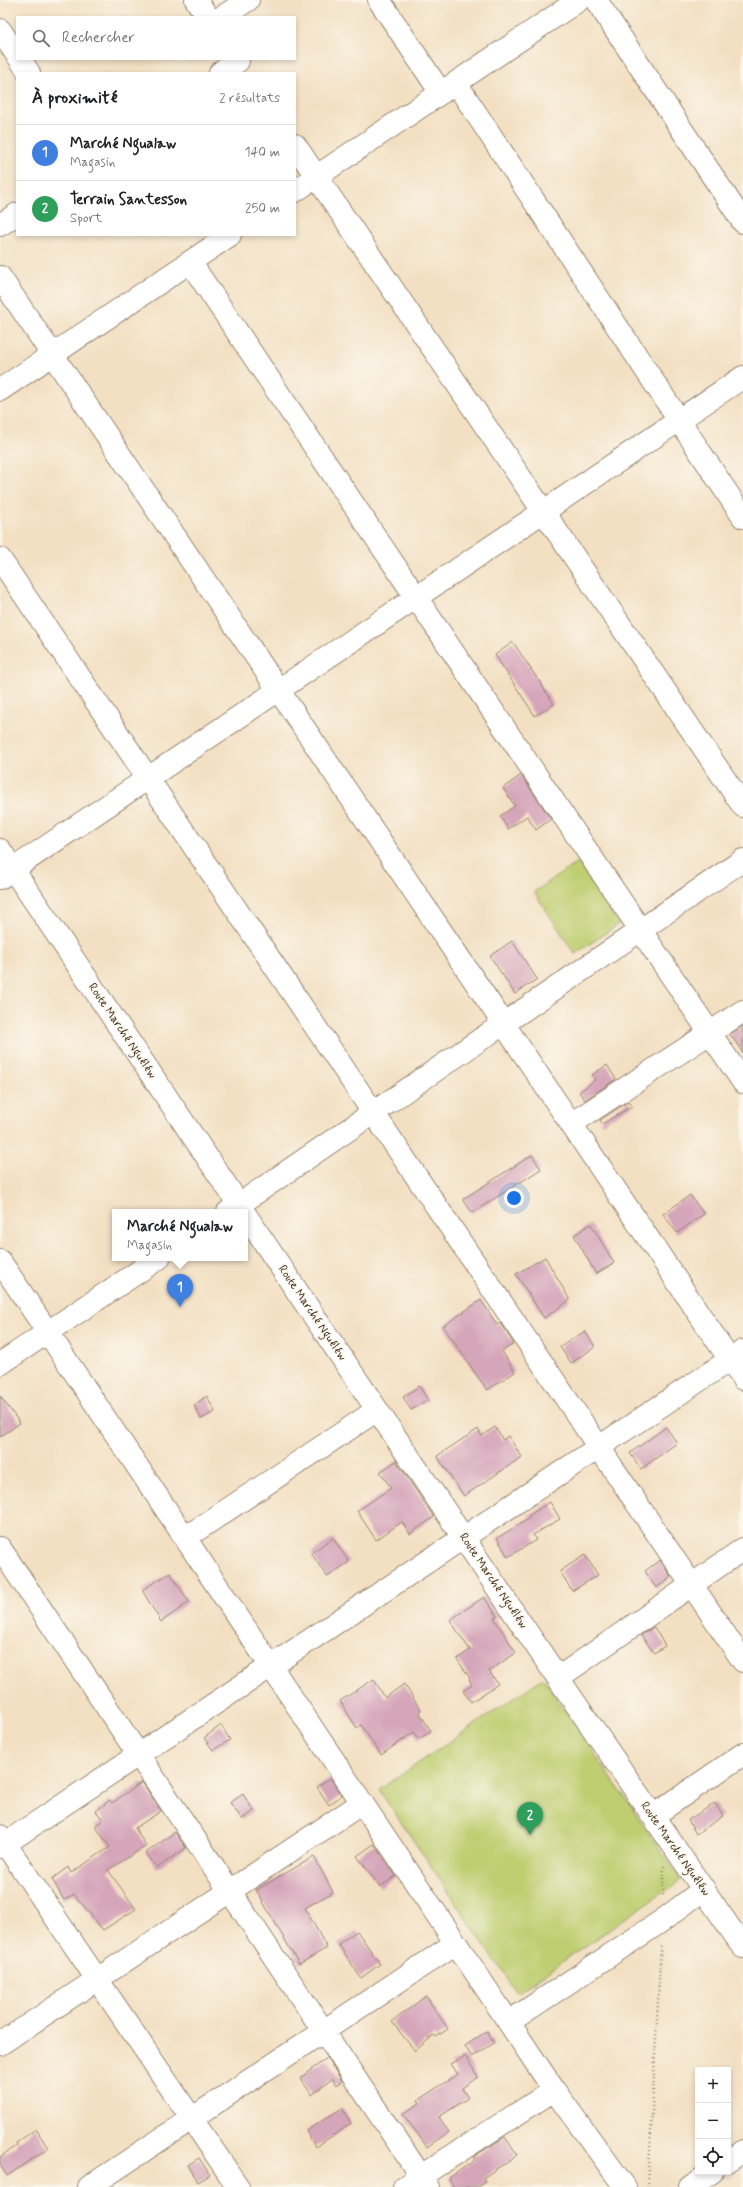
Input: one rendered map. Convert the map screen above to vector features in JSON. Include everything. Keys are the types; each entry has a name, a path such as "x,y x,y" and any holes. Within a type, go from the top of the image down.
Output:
{"street":[{"path":"196,0 207,16"},
{"path":"224,16 248,0"},
{"path":"378,0 448,88 678,420 743,517"},
{"path":"296,190 582,0 743,222"},
{"path":"0,30 16,54"},
{"path":"21,60 28,72"},
{"path":"222,72 240,64"},
{"path":"296,147 743,806"},
{"path":"0,225 16,215"},
{"path":"0,390 229,236"},
{"path":"190,262 743,1082"},
{"path":"0,277 571,1124 736,1355 743,1379"},
{"path":"6,874 743,377"},
{"path":"0,559 743,1661"},
{"name":"Route Marché Nguéléw","path":"0,850 6,874 238,1209"},
{"path":"242,1209 374,1113 743,860"},
{"path":"571,1124 743,1011"},
{"name":"Route Marché Nguéléw","path":"248,1224 377,1410 558,1678 743,1947"},
{"path":"0,1261 554,2090 625,2187"},
{"path":"0,1364 154,1261"},
{"path":"238,2187 2,1842 139,1754 736,1355"},
{"path":"185,1538 377,1410"},
{"path":"0,1548 324,2031 418,2183 554,2090"},
{"path":"558,1678 743,1549"},
{"path":"653,1816 743,1754"},
{"path":"0,2044 362,1803"},
{"path":"509,2022 663,1920 704,1889"},
{"path":"89,2187 456,1943"},
{"path":"731,2159 743,2151"},
{"path":"690,2187 708,2175"}],"path":[{"path":"648,2187 663,1920 664,1864"}],"green space":[{"path":"578,862 619,924 575,954 534,892"},
{"path":"543,1678 681,1880 517,1993 379,1790"}],"building":[{"path":"513,642 554,704 535,716 495,655"},
{"path":"521,775 551,819 536,830 527,816 508,829 500,816 515,806 503,788"},
{"path":"512,941 537,979 515,994 490,956"},
{"path":"743,1026 743,1053 730,1034"},
{"path":"607,1065 616,1079 585,1100 579,1092 595,1080 592,1075"},
{"path":"629,1101 632,1106 602,1124 600,1120"},
{"path":"532,1155 541,1169 472,1213 463,1199"},
{"path":"690,1195 704,1214 677,1233 663,1214"},
{"path":"591,1224 614,1263 596,1274 574,1235"},
{"path":"545,1257 570,1300 544,1318 516,1274"},
{"path":"481,1300 497,1325 500,1323 514,1344 502,1351 515,1372 487,1390 443,1326"},
{"path":"585,1331 595,1347 571,1363 560,1347"},
{"path":"419,1386 428,1400 411,1410 403,1397"},
{"path":"0,1396 20,1423 0,1437"},
{"path":"207,1396 215,1412 201,1419 194,1405"},
{"path":"495,1427 503,1440 508,1436 522,1457 464,1496 437,1456 478,1429 482,1436"},
{"path":"666,1427 677,1443 641,1469 630,1453"},
{"path":"396,1461 434,1517 410,1534 402,1522 376,1540 357,1511 391,1488 380,1472"},
{"path":"550,1502 560,1519 533,1535 536,1540 508,1557 497,1538 530,1518 528,1516"},
{"path":"333,1538 349,1562 327,1577 311,1553"},
{"path":"585,1555 598,1575 572,1591 560,1571"},
{"path":"660,1560 671,1577 656,1588 645,1571"},
{"path":"170,1573 189,1602 161,1622 142,1590"},
{"path":"484,1597 497,1616 494,1618 516,1653 489,1671 498,1684 471,1702 463,1691 472,1685 469,1679 470,1678 457,1659 470,1650 450,1620"},
{"path":"654,1627 665,1646 654,1653 641,1635"},
{"path":"374,1679 385,1698 404,1684 421,1710 419,1712 431,1731 419,1739 414,1732 381,1755 361,1725 357,1728 340,1701"},
{"path":"221,1725 230,1740 213,1750 204,1738"},
{"path":"330,1778 342,1795 329,1805 317,1787"},
{"path":"142,1782 161,1811 135,1828 146,1846 108,1870 136,1909 103,1930 74,1894 64,1900 52,1879 68,1867 71,1873 110,1847 95,1826 103,1820 96,1811 110,1800 112,1803"},
{"path":"243,1794 254,1811 242,1819 230,1803"},
{"path":"715,1803 723,1816 696,1834 688,1820"},
{"path":"175,1832 186,1848 157,1868 146,1853"},
{"path":"374,1844 396,1876 380,1887 357,1856"},
{"path":"314,1857 333,1892 305,1908 327,1948 299,1964 256,1890"},
{"path":"357,1931 380,1964 361,1978 338,1944"},
{"path":"426,1996 448,2029 436,2037 434,2035 415,2051 392,2022"},
{"path":"487,2031 494,2043 472,2057 465,2046"},
{"path":"465,2056 478,2077 462,2088 468,2098 439,2117 449,2132 427,2147 403,2114 420,2103 418,2100 458,2074 451,2064"},
{"path":"327,2058 342,2081 336,2085 332,2079 312,2095 300,2078"},
{"path":"342,2108 351,2124 315,2147 306,2131"},
{"path":"36,2129 48,2148 7,2176 0,2165 0,2157 17,2145 16,2143"},
{"path":"505,2137 517,2155 483,2178 486,2182 478,2187 454,2187 449,2178 475,2160 473,2157"},
{"path":"199,2158 210,2175 198,2182 188,2165"}],"place":[{"name":"Marché Ngualaw","path":"180,1307"},
{"name":"Terrain Santesson","path":"530,1835"}]}
